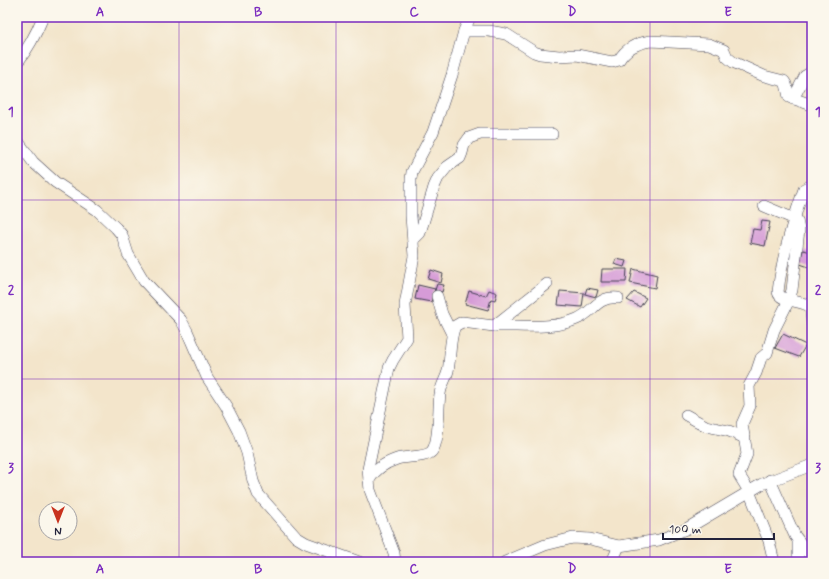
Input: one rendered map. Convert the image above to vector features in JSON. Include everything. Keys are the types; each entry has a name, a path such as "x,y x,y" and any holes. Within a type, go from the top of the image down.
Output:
{"street":[{"path":"17,63 26,52 37,31 42,17"},
{"path":"394,562 394,553 370,490 368,469 390,368 393,360 407,338 405,305 414,256 410,179 412,172 433,132 452,75 464,31 470,17"},
{"path":"464,31 489,31 506,34 534,52 540,54 559,56 577,55 612,62 619,60 622,55 641,42 650,41 711,44 724,50 727,57 733,62 764,76 784,81 788,96 809,104"},
{"path":"793,99 805,76 812,72"},
{"path":"414,240 420,233 438,178 447,167 460,158 464,145 469,138 480,134 552,134"},
{"path":"17,140 33,162 56,182 97,210 116,228 122,235 128,254 144,281 181,320 188,331 207,377 226,406 239,431 247,453 253,481 258,494 296,538 359,562"},
{"path":"812,187 808,187 804,190 794,218 785,250 778,292 779,297 800,302 809,306 811,310 812,323"},
{"path":"764,206 794,218"},
{"path":"494,326 547,284"},
{"path":"437,296 442,314 452,334"},
{"path":"368,480 376,470 390,462 397,459 428,454 433,451 436,440 440,392 448,373 452,334 455,326 459,323 494,326 541,326 562,324 579,318 600,301 610,298 618,298"},
{"path":"774,562 769,540 749,491 739,475 747,454 742,424 750,406 749,386 756,373 761,358 767,353 774,330 789,300"},
{"path":"686,416 706,426 729,431 745,438"},
{"path":"505,562 540,547 569,539 583,538 619,546 672,536 703,520 749,491 770,480 812,465"},
{"path":"770,480 798,541 812,558"},
{"path":"798,541 798,562"},
{"path":"612,562 619,546"}],"building":[{"path":"762,221 770,222 765,246 750,243 753,229 760,230"},
{"path":"803,250 812,252 812,268 800,264"},
{"path":"616,259 626,261 624,267 614,264"},
{"path":"602,269 627,269 626,282 601,282"},
{"path":"633,269 657,275 655,288 630,283"},
{"path":"431,270 443,274 441,283 428,279"},
{"path":"437,284 444,285 442,292 435,290"},
{"path":"418,285 435,289 431,302 415,299"},
{"path":"587,288 598,290 596,297 585,294"},
{"path":"489,290 497,293 495,300 491,299 488,310 465,304 469,291 486,296"},
{"path":"560,291 584,293 582,307 558,305"},
{"path":"634,292 646,298 640,307 627,300"},
{"path":"783,334 806,345 799,357 775,348"}]}
